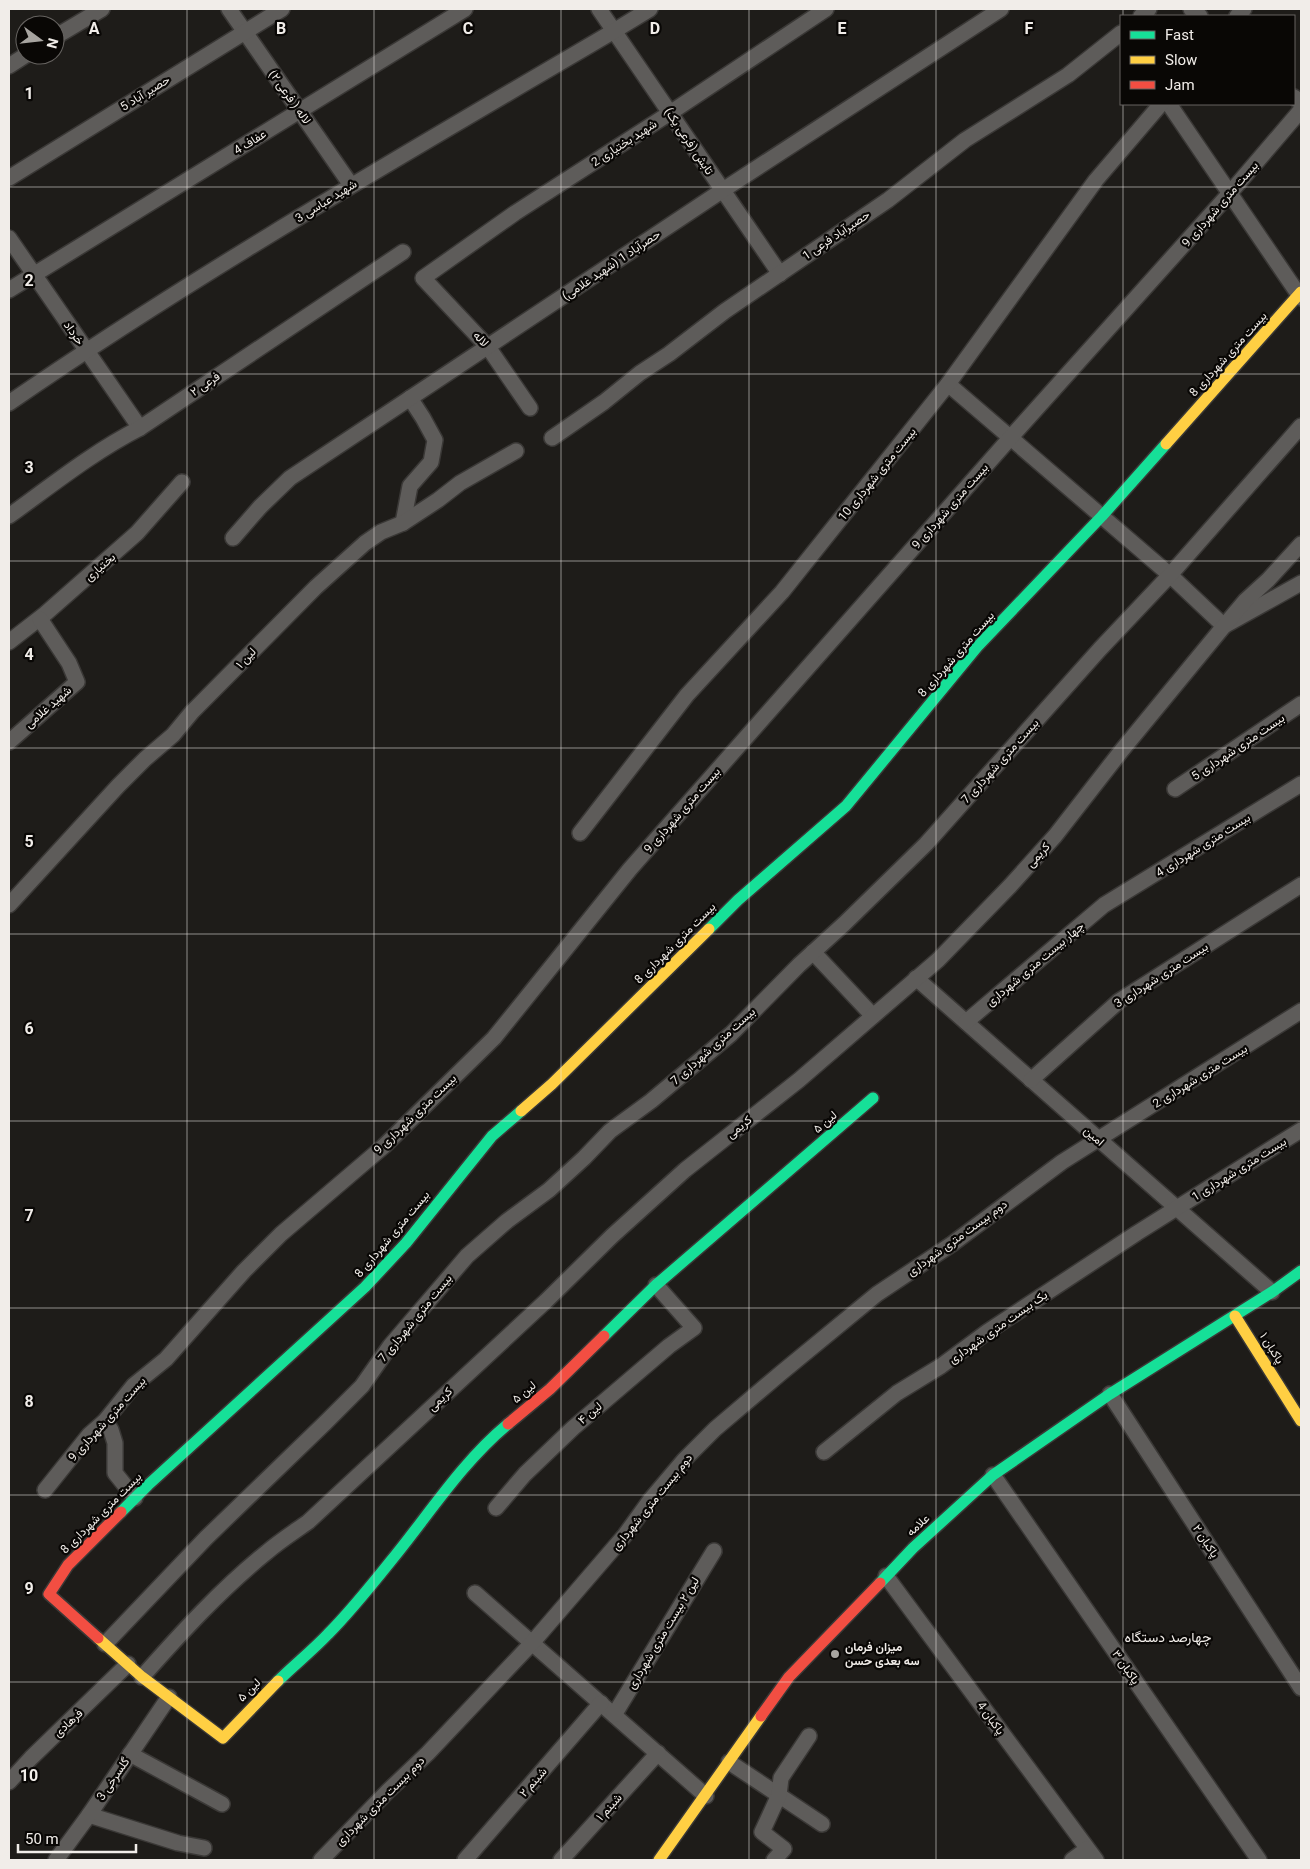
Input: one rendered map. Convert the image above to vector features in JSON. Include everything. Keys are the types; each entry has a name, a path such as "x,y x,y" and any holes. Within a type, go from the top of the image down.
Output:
{"street":[{"path":"65,32 102,9"},
{"name":"لاله ( فرعی ۲)","path":"229,9 351,185"},
{"name":"حصیر آباد 5","path":"9,178 282,9"},
{"name":"عفاف 4","path":"9,290 465,9"},
{"name":"تابش (فرعی یک)","path":"599,9 780,274"},
{"name":"شهید عباسی 3","path":"9,403 86,350 351,185 650,9"},
{"name":"شهید بختیاری 2","path":"423,278 515,213 826,9"},
{"name":"حصرآباد 1 (شهید غلامی)","path":"233,538 260,507 290,478 723,190 1001,9"},
{"name":"حصیرآباد فرعی 1","path":"552,438 604,402 640,373 725,311 888,200 964,140 1068,75 1120,34"},
{"name":"بیست متری شهرداری 10","path":"580,834 686,695 782,592 948,384 1096,180 1160,105"},
{"path":"1170,105 1300,295"},
{"name":"بیست متری شهرداری 9","path":"45,1490 89,1435 105,1421 134,1385 166,1359 244,1271 281,1234 384,1146 494,1038 630,869 1011,437 1230,193 1301,110"},
{"name":"خرداد","path":"9,238 140,428"},
{"name":"۲ فرعی","path":"9,516 78,464 110,443 140,428 403,252"},
{"name":"لاله","path":"423,278 488,346 530,408"},
{"name":"بیست متری شهرداری 8","path":"106,1644 49,1594 68,1565 136,1498 280,1363 365,1287 406,1243 492,1136 552,1084 738,900 846,806 977,647 1102,516 1300,295"},
{"path":"948,384 1170,575 1224,626 1301,583"},
{"path":"403,523 410,486 431,462 435,440 410,398"},
{"name":"بیست متری شهرداری 7","path":"106,1644 206,1538 326,1424 362,1386 390,1346 467,1256 507,1221 549,1190 610,1131 731,1034 813,952 926,844 1106,642 1170,575 1301,426"},
{"name":"لین ۱","path":"9,904 144,759 173,735 192,712 301,601 364,543 381,532 403,523 460,483 516,451"},
{"name":"بختیاری","path":"9,642 40,618 137,533 182,482"},
{"name":"کریمی","path":"142,1677 197,1617 235,1580 268,1551 308,1522 546,1301 612,1236 685,1170 799,1080 938,960 1010,886 1055,836 1122,750 1245,601 1268,580 1301,544"},
{"name":"شهید غلامی","path":"9,742 77,682 70,663 40,618"},
{"name":"بیست متری شهرداری 5","path":"1175,789 1301,704"},
{"name":"بیست متری شهرداری 4","path":"1104,906 1301,784"},
{"name":"بیست متری شهرداری 3","path":"1031,1080 1119,1000 1301,885"},
{"name":"چهار بیست متری شهرداری","path":"966,1022 1104,906"},
{"path":"813,952 873,1016"},
{"name":"امین","path":"916,978 1272,1292"},
{"name":"بیست متری شهرداری 2","path":"1099,1140 1301,1011"},
{"name":"لین ۵","path":"169,1698 223,1738 277,1682 327,1635 358,1601 449,1486 496,1434 550,1389 656,1285 874,1098"},
{"name":"بیست متری شهرداری 1","path":"1176,1209 1301,1130"},
{"name":"دوم بیست متری شهرداری","path":"321,1860 428,1753 532,1643 625,1535 651,1499 684,1460 715,1429 877,1294 952,1244 1062,1162 1099,1140"},
{"name":"یک بیست متری شهرداری","path":"824,1452 897,1393 941,1366 986,1332 1176,1209"},
{"name":"علامه","path":"659,1860 789,1677 913,1548 994,1475 1110,1394 1235,1316 1301,1271"},
{"name":"علامه","path":"1272,1292 1301,1283"},
{"name":"لین ۴","path":"496,1508 525,1474 572,1428 669,1346 694,1328 656,1285"},
{"name":"پاکبان ۱","path":"1235,1316 1301,1421"},
{"name":"پاکبان ۲","path":"1110,1394 1301,1688"},
{"path":"105,1421 111,1430 115,1443 116,1473 136,1498"},
{"name":"پاکبان ۳","path":"994,1475 1259,1860"},
{"name":"لین ۲ بیست متری شهرداری","path":"614,1715 714,1551"},
{"name":"پاکبان 4","path":"886,1576 1091,1854"},
{"path":"475,1593 706,1796"},
{"path":"106,1644 142,1677 169,1698"},
{"name":"فرهادی","path":"9,1782 31,1758 128,1664"},
{"name":"گلسرخی 3","path":"56,1860 169,1698"},
{"name":"شبنم ۲","path":"465,1860 601,1703"},
{"path":"774,1860 784,1849 762,1832 779,1795 781,1778 809,1736"},
{"name":"شبنم ۱","path":"561,1860 658,1753"},
{"path":"130,1754 222,1804"},
{"path":"729,1762 822,1824"},
{"path":"89,1814 178,1843 204,1848"},
{"path":"1072,1860 1091,1854"}],"traffic: fast":[{"path":"709,929 738,900 846,806 977,647 1102,516 1166,444"},
{"path":"604,1336 656,1285 873,1098"},
{"path":"121,1512 148,1485 365,1287 406,1243 492,1136 521,1111"},
{"path":"880,1583 913,1548 993,1475 1110,1394 1272,1292 1301,1271"},
{"path":"278,1681 344,1617 460,1473 491,1439 508,1424"}],"traffic: slow":[{"path":"1166,444 1301,292"},
{"path":"521,1111 552,1084 709,929"},
{"path":"1235,1316 1301,1421"},
{"path":"98,1638 142,1677 223,1738 278,1681"},
{"path":"659,1860 761,1716"}],"traffic: jam":[{"path":"508,1424 550,1389 604,1336"},
{"path":"98,1638 49,1594 68,1565 121,1512"},
{"path":"761,1716 789,1677 880,1583"}],"place":[{"name":"میزان فرمان سه بعدی حسن","path":"835,1654"}],"district":[{"name":"چهارصد دستگاه","path":"1168,1637"}]}
